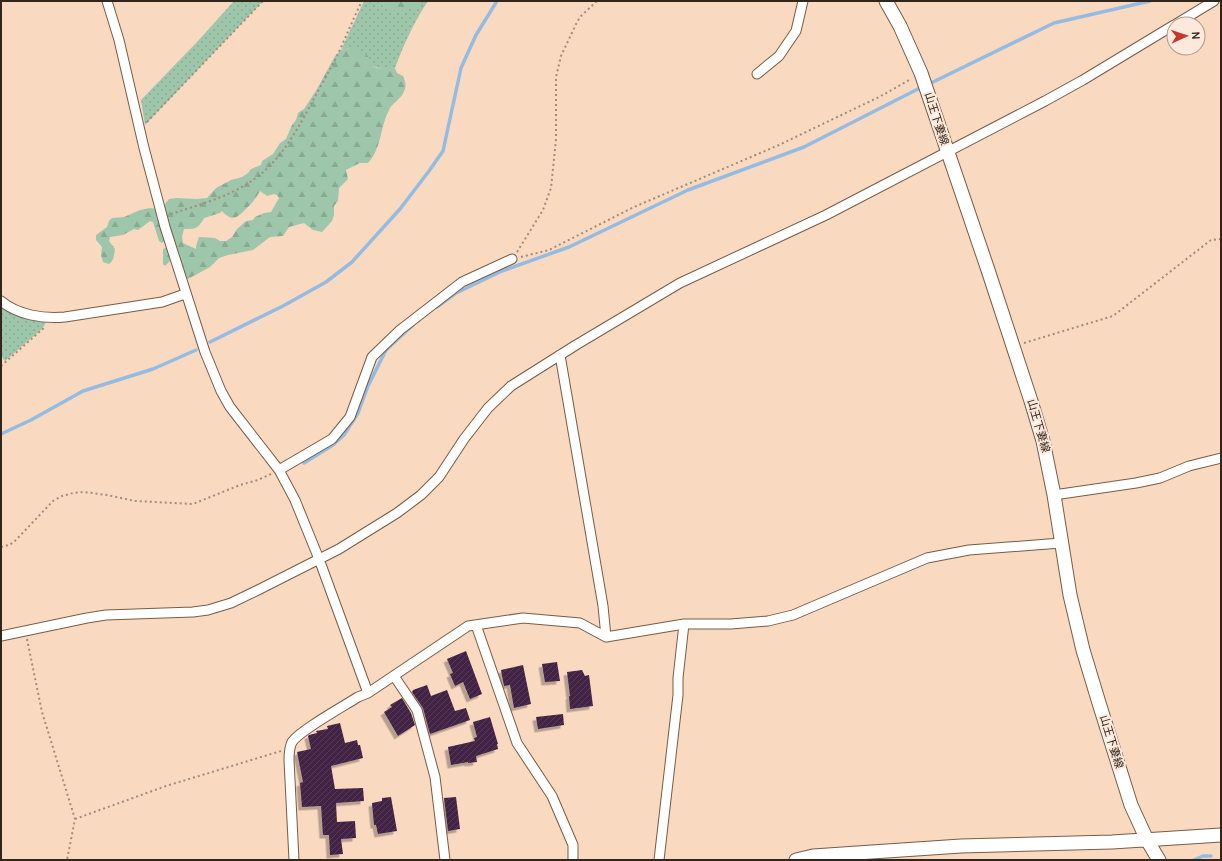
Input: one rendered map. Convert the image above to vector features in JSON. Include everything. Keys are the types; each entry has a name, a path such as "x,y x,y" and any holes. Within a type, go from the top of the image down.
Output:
{"main road":[{"name":"山王下妻線","path":"886,1 900,26 920,73 1013,346 1042,440 1054,495 1070,595 1085,658 1131,805 1147,840 1159,860"},
{"path":"796,860 821,856 961,846 1147,840 1221,835"}],"street":[{"path":"107,1 119,40 162,217 185,294 205,352 220,390 230,407 279,470 295,500 319,559 368,693"},
{"path":"757,74 779,56 796,30 803,1"},
{"path":"1190,16 1214,1"},
{"path":"1,636 106,615 193,612 208,610 231,603 339,549 392,517 422,495 439,477 464,439 488,408 511,386 560,355 680,283 826,215 1083,80 1166,30"},
{"path":"279,470 332,439 350,417 372,357 400,330 462,282 512,260"},
{"path":"1,301 23,312 52,318 162,302 185,294"},
{"path":"560,355 603,606 606,637"},
{"path":"1054,495 1160,478 1189,466 1221,458"},
{"path":"294,860 289,748 292,741 358,697 368,693 468,626 523,618 580,623 606,637 684,624 731,624 768,620 793,615 927,558 970,550 1061,543"},
{"path":"659,860 678,695 678,678 684,624"},
{"path":"476,625 517,743 552,796 573,845 573,860"},
{"path":"394,676 417,710 435,777 445,860"}],"path":[{"path":"140,130 263,1"},
{"path":"162,217 229,193 246,185 276,159 290,143 334,62 362,1"},
{"path":"512,260 543,210 551,188 556,139 556,77 561,56 576,22 597,1"},
{"path":"512,260 549,250 634,207 779,145 881,96 920,73"},
{"path":"1013,346 1113,316 1211,240 1221,239"},
{"path":"1,366 40,333 52,318"},
{"path":"1,547 14,542 53,501 62,496 84,492 108,495 134,501 193,504 240,485 258,480 279,470"},
{"path":"26,630 42,712 75,819 67,860"},
{"path":"75,819 166,786 289,748"}],"green space":[{"path":"234,1 263,1 145,125 141,100"},
{"path":"364,1 378,1 384,6 423,3 423,1 428,1 410,33 395,68 380,68 371,66 350,48 341,50"},
{"path":"378,1 423,1 423,3 400,11 389,9"},
{"path":"357,48 369,57 369,63 372,66 378,68 395,68 397,73 403,76 405,87 402,96 390,108 373,157 368,163 360,163 346,170 348,179 339,188 338,201 334,206 332,221 322,232 313,230 304,223 289,227 283,236 270,237 253,250 219,258 210,267 188,279 181,277 171,260 165,266 163,264 163,249 167,247 166,240 162,243 159,241 153,222 150,221 138,230 134,229 123,235 110,237 109,241 115,249 114,258 109,264 103,262 101,255 102,247 96,240 96,235 107,227 112,218 124,217 140,210 150,208 163,210 169,199 207,198 216,188 231,180 242,177 251,169 261,165 262,161 273,154 280,143 286,139 298,113 304,109 335,56 341,50","holes":["260,191 267,196 274,194 279,198 271,212 264,213 255,217 253,220 246,221 237,229 232,237 226,241 220,241 215,238 199,237 196,249 183,243 182,237 184,229 196,228 204,218 222,211 226,215 233,218 239,216 250,205"]},
{"path":"4,307 47,321 42,329 5,361 1,356 1,310"}],"building":[{"path":"466,651 482,694 470,699 463,682 455,686 450,674 453,673 447,659"},
{"path":"557,662 560,681 545,682 542,664"},
{"path":"523,665 531,704 514,708 510,685 504,686 501,670"},
{"path":"582,670 585,676 589,675 593,706 570,709 567,672"},
{"path":"427,685 431,696 447,690 455,711 466,708 470,720 430,734 423,708 412,692 413,690"},
{"path":"402,698 411,713 415,725 398,736 384,712 392,707 390,705"},
{"path":"563,714 564,725 538,729 536,717"},
{"path":"490,717 498,744 498,749 476,756 477,762 451,765 448,747 475,741 474,738 477,737 473,722"},
{"path":"340,723 345,743 357,740 358,745 360,745 363,758 331,766 335,789 363,788 364,801 336,803 337,822 355,821 356,838 341,839 343,854 330,855 329,835 323,835 321,806 302,807 300,783 303,782 297,752 311,749 309,735 317,733 316,731 328,729 327,726"},
{"path":"391,797 397,831 378,834 376,825 374,825 372,803 382,801 382,798"},
{"path":"456,797 460,829 448,831 444,798"}],"waterway":[{"path":"210,342 283,306 326,282 352,262 400,209 443,151 461,68 476,35 497,1"},
{"path":"933,82 1054,23 1150,1"},
{"path":"437,307 456,293 502,271 569,247 688,190 804,147 918,89"},
{"path":"304,463 333,445 344,435 358,413 368,386 386,350 413,325"},
{"path":"1,434 31,420 83,391 153,369 196,350"},
{"path":"1194,860 1203,856 1211,856"}]}
